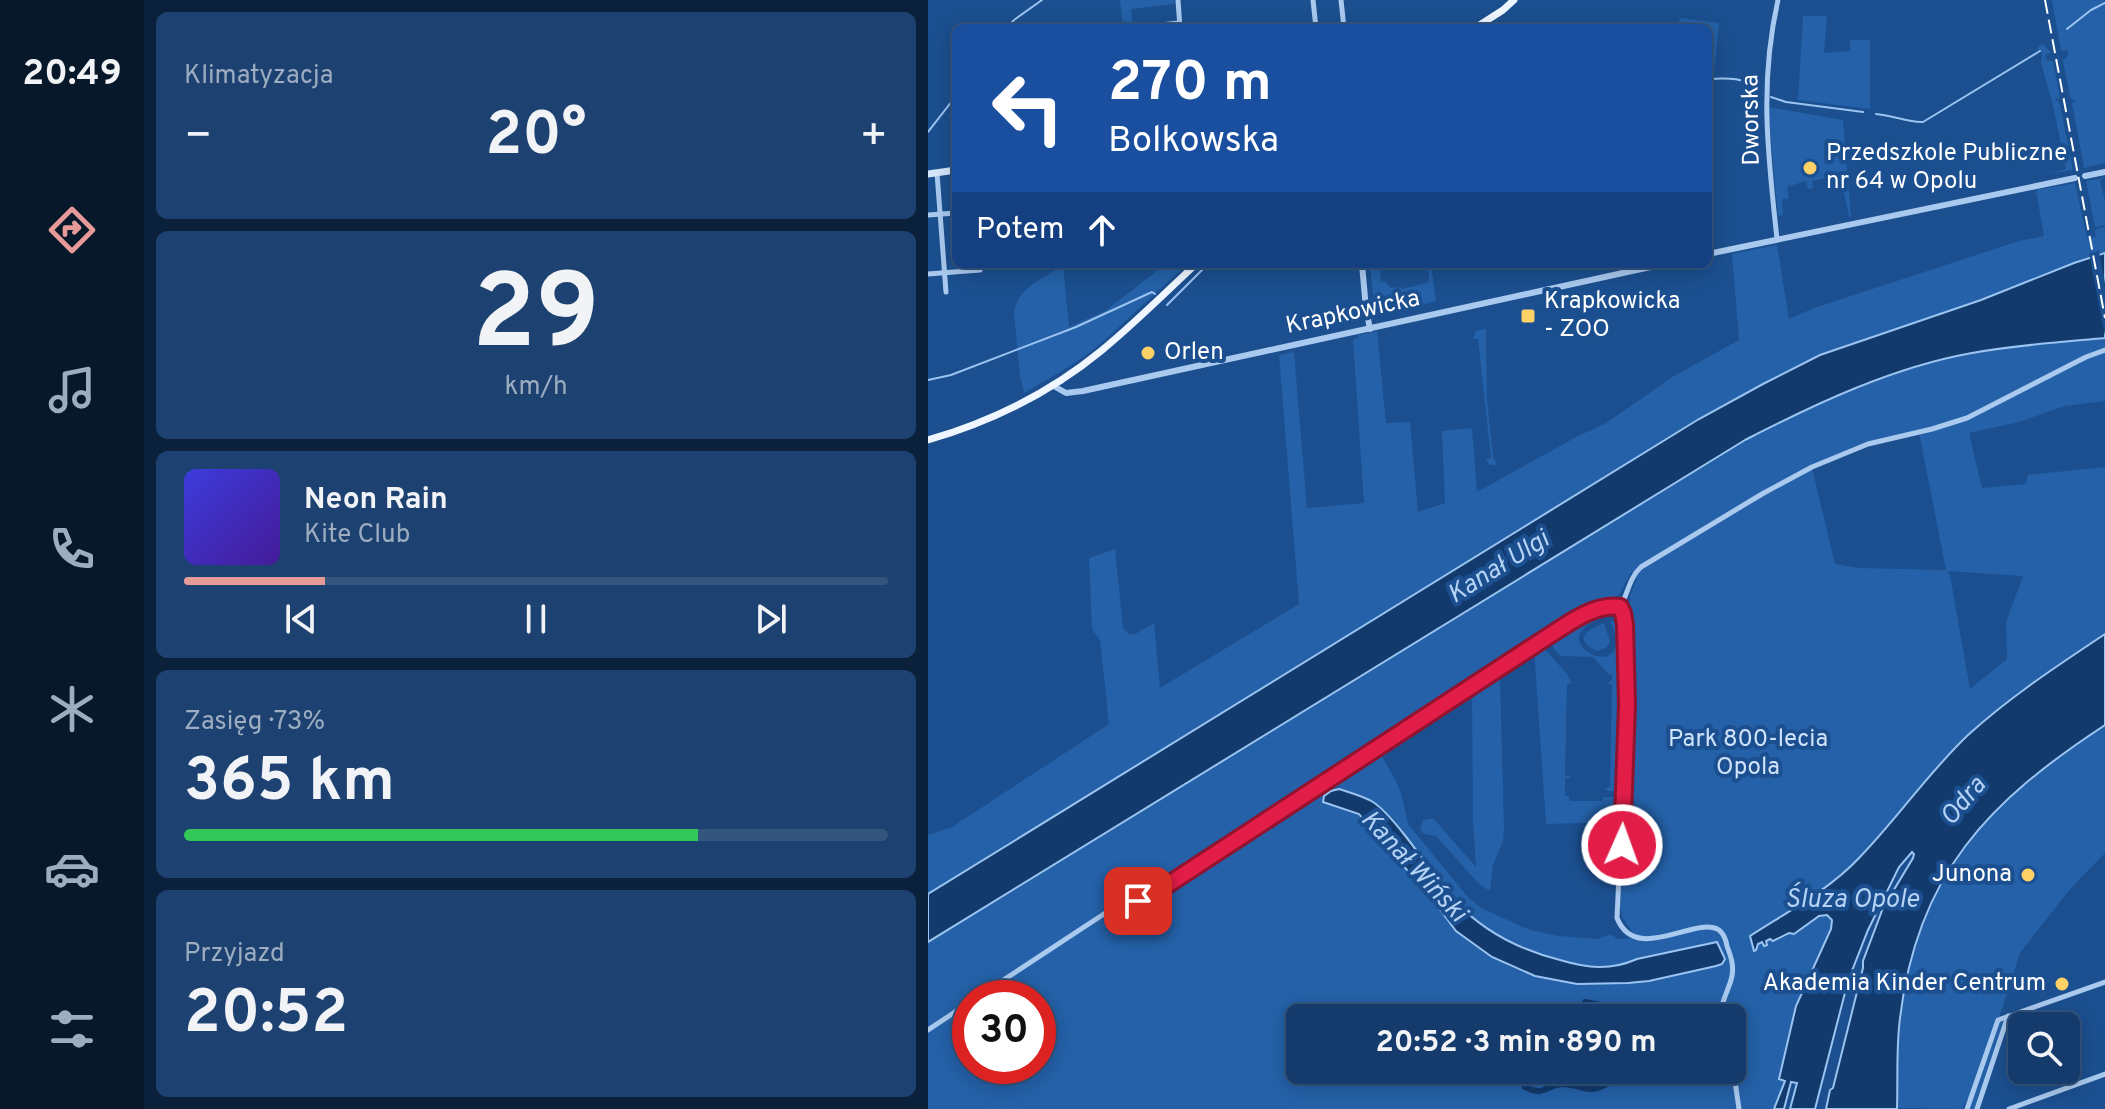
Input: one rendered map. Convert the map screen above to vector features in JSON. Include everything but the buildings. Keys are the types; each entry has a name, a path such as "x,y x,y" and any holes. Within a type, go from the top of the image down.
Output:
{"main road":[{"path":"1481,24 1514,0"},
{"path":"932,174 952,171"},
{"path":"928,440 982,421 1052,385 1100,352 1192,268"}],"street":[{"path":"1178,0 1180,24"},
{"path":"1313,0 1316,24"},
{"path":"1341,0 1344,24"},
{"name":"Dworska","path":"1777,239 1766,138 1766,98 1778,0"},
{"path":"2085,176 2105,172"},
{"path":"932,174 940,214 946,292"},
{"path":"1712,253 2075,178"},
{"path":"928,215 952,213"},
{"path":"1362,268 1370,329"},
{"name":"Krapkowicka","path":"1052,385 1071,394 1646,268"},
{"path":"928,274 980,270"},
{"path":"1722,1004 1733,965 1720,931 1708,927 1640,938 1629,934 1617,918 1627,705 1625,625 1620,607 1633,576 1641,567 1791,478 1868,444 1967,418 2105,350"},
{"path":"1003,980 1106,912 1149,897 1544,639 1584,615 1613,606 1620,607"},
{"path":"2019,1012 2105,982"},
{"path":"928,1030 952,1014"},
{"path":"1967,1109 1995,1025 2000,1018 2008,1016"},
{"path":"1977,1109 2008,1016"},
{"path":"2009,1109 2105,1074"},
{"path":"1735,1084 1739,1109"}],"green space":[{"path":"1120,0 1174,0 1174,4 1131,9 1133,24 1123,24"},
{"path":"2052,0 2105,2 2105,163 2084,168 2072,103 2076,102 2070,97 2063,60 2068,50 2061,51"},
{"path":"1803,16 1827,16 1824,53 1850,51 1850,40 1870,40 1870,109 1798,100"},
{"path":"1680,18 1719,23 1714,74 1712,24 1678,24"},
{"path":"2043,44 2051,53 2045,55 2047,61 2053,61 2060,98 2055,99 2060,104 2073,170 2048,174 2066,169 2041,63 2042,53 2037,48"},
{"name":"Przedszkole Publiczne nr 64 w Opolu","path":"1768,107 1843,120 1851,217 1843,188 1837,188 1836,178 1829,177 1812,181 1813,188 1808,189 1806,181 1787,187 1789,198 1782,199 1783,215 1778,216"},
{"path":"2104,178 2100,181 2105,200 2105,225 2095,227 2086,181"},
{"path":"2075,183 2087,238 2096,237 2095,231 2105,227 2105,253 1981,300 1820,355 1699,419 928,894 928,835 952,827 1109,724 1100,640 1092,629 1089,558 1115,549 1123,628 1129,634 1135,634 1154,623 1160,688 1299,604 1279,355 1294,352 1307,508 1364,503 1353,339 1377,331 1386,423 1410,422 1418,512 1445,503 1442,431 1472,428 1477,492 1606,423 1674,376 1739,340 1732,254 1777,245 1789,319 2019,241 2044,236 2036,191"},
{"path":"1063,268 1069,327 1105,311 1161,268 1184,268 1099,345 1024,393 1014,314 1025,291"},
{"path":"1370,268 1379,268 1381,282 1386,282 1391,288 1402,289 1427,283 1428,268 1432,268 1436,301 1375,317"},
{"path":"1486,329 1487,400 1493,456 1497,465 1490,465 1486,459 1491,458 1478,339 1473,339 1476,331"},
{"name":"Park 800-lecia Opola","path":"2105,338 2105,401 2065,406 2019,422 1969,433 1982,488 2026,484 2028,475 2105,467 2105,634 2012,697 1921,785 1859,859 1819,892 1751,936 1754,951 1758,944 1763,942 1764,945 1766,941 1793,933 1820,916 1827,915 1832,920 1831,929 1796,1006 1780,1079 1785,1080 1774,1109 928,1109 928,942 1744,440 1827,400 1913,367 2022,346","holes":["1919,432 1946,570 1859,568 1835,564 1812,468 1846,452","1947,571 2023,576 2006,622 2007,659 1970,689","1636,572 1637,578 1630,596 1629,613 1632,687 1620,906 1622,917 1634,934 1633,938 1618,939 1610,934 1598,939 1558,936 1530,930 1481,908 1467,896 1408,824 1402,796 1380,753 1158,899 1138,905 1124,904 1144,896 1579,610 1619,595 1631,573","1352,793 1374,804 1398,826 1466,912 1513,943 1552,959 1590,967 1615,966 1667,954 1695,971 1649,981 1577,984 1535,976 1492,957 1456,931 1359,814 1323,802"]},
{"path":"1586,616 1595,616 1595,621 1583,629 1579,638 1589,653 1607,656 1614,651 1616,639 1610,621 1615,622 1619,629 1617,791 1605,788 1610,787 1612,685 1607,684 1612,680 1612,675 1593,657 1562,656 1552,645 1560,631"},
{"path":"1604,623 1610,642 1606,648 1597,651 1589,647 1584,638 1588,631"},
{"path":"1534,649 1545,649 1572,683 1567,684 1565,775 1570,778 1565,778 1565,796 1569,796 1570,801 1603,801 1603,797 1617,797 1615,822 1546,824"},
{"path":"1500,675 1504,828 1503,841 1493,865 1490,891 1479,884 1436,836 1424,834 1420,829 1423,820 1433,818 1476,867 1472,694"},
{"path":"2105,725 2105,853 2070,889 2020,953 1999,1018 2008,1016 1977,1109 1968,1109 1968,1098 1962,1109 1897,1108 1903,993 1913,948 1929,907 1949,870 1973,836 2033,777"}],"water":[{"name":"Kanał Ulgi","path":"2105,253 2105,338 1989,350 1913,367 1827,400 1745,440 928,942 928,894 1699,419 1820,355 1981,300"},
{"path":"2105,634 2105,725 2026,783 1994,813 1965,846 1942,882 1923,922 1909,967 1900,1018 1897,1109 1826,1109 1863,961 1883,908 1913,858 1912,852 1899,867 1868,930 1848,981 1815,1109 1790,1109 1797,1083 1791,1082 1784,1109 1774,1109 1785,1081 1779,1079 1796,1006 1831,929 1832,920 1827,915 1819,916 1794,934 1789,933 1773,941 1770,939 1764,946 1762,942 1758,944 1754,951 1750,936 1847,870 1968,735 2018,694"},
{"name":"Kanał Wiński","path":"1339,789 1373,802 1389,816 1455,901 1490,930 1517,945 1570,963 1608,967 1717,942 1725,959 1716,966 1628,983 1577,984 1535,976 1492,957 1456,931 1359,814 1323,802 1324,796"}],"pier":[{"path":"2099,251 2105,283 2105,336 2089,253"}],"waterway":[{"path":"1010,24 1042,0"},
{"path":"2067,29 2105,3"},
{"path":"1876,114 1923,122 2040,51"},
{"path":"1712,79 1742,81 1760,90"},
{"path":"1771,97 1786,102 1863,112"},
{"path":"928,132 952,101"},
{"path":"1167,305 1204,268"},
{"path":"928,380 951,375 1076,327 1152,292 1155,294"},
{"path":"1585,1002 1595,1004"},
{"path":"1524,1084 1536,1091 1561,1084"},
{"path":"1569,1084 1588,1089 1606,1084"}],"railway":[{"path":"2045,0 2105,318"}],"place":[{"name":"Przedszkole Publiczne nr 64 w Opolu","path":"1810,168"},
{"name":"Krapkowicka - ZOO","path":"1528,316"},
{"name":"Orlen","path":"1148,353"},
{"name":"Junona","path":"2028,875"},
{"name":"Akademia Kinder Centrum","path":"2062,984"}],"route":[{"path":"1138,901 1149,897 1544,639 1584,615 1613,606 1620,607 1623,613 1627,676 1622,845"}],"water label":[{"name":"Odra","path":"1964,802"},
{"name":"Śluza Opole","path":"1852,900"}]}
